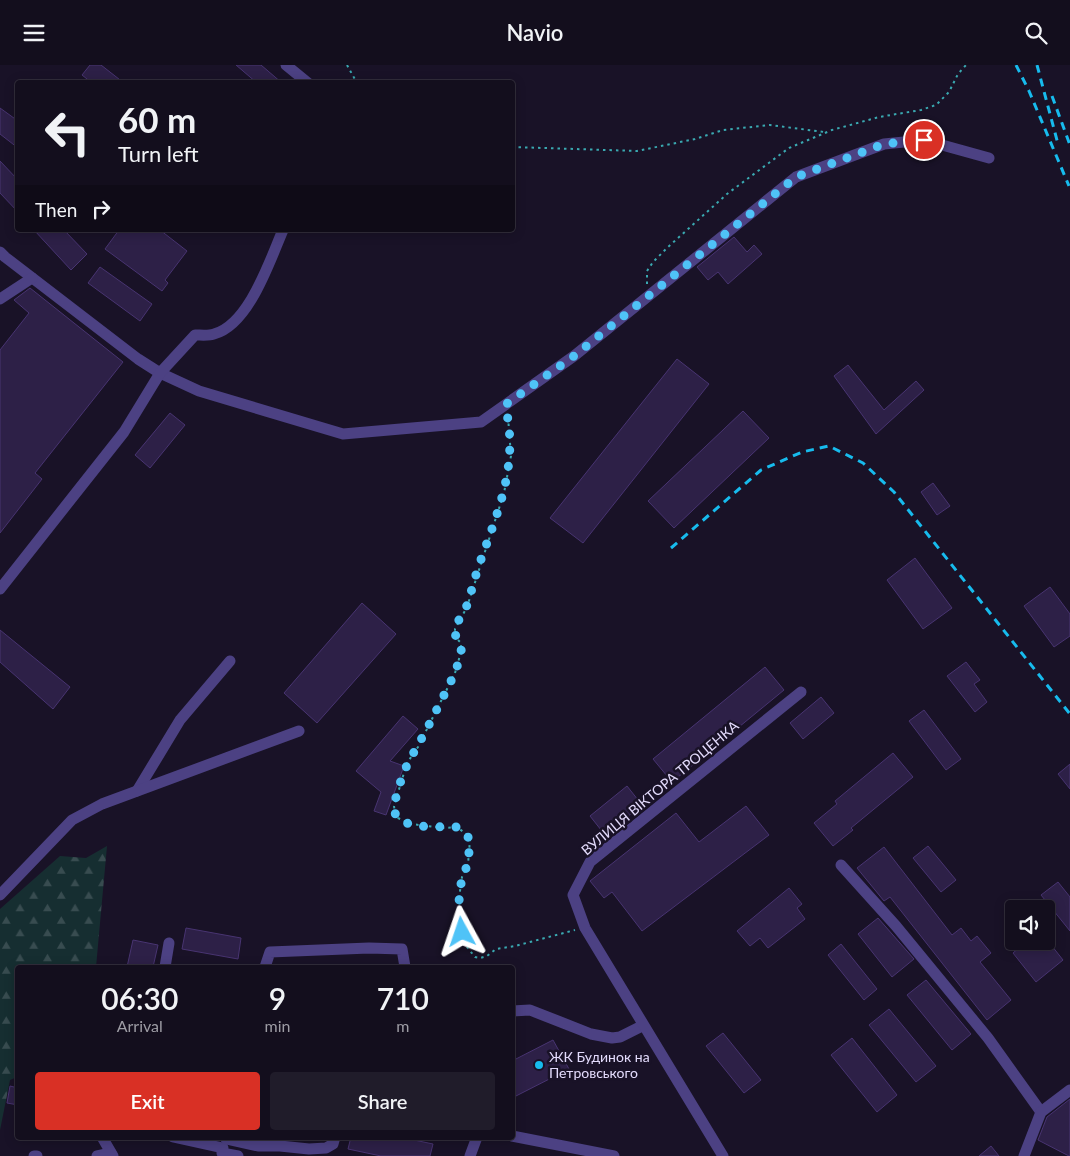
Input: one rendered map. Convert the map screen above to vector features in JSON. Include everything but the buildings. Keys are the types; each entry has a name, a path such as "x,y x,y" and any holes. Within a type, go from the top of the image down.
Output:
{"street":[{"path":"286,65 304,80"},
{"path":"0,252 138,359 160,373 199,391 343,433 481,422 574,356 796,177 884,144 924,140 989,158"},
{"path":"0,589 124,432 160,373 195,335 214,335 230,327 244,310 260,285 282,232"},
{"path":"0,299 32,278"},
{"path":"136,791 180,720 230,661"},
{"name":"ВУЛИЦЯ ВІКТОРА ТРОЦЕНКА","path":"723,1156 642,1026 585,929 573,895 590,862 801,692"},
{"path":"0,895 72,821 102,804 299,731"},
{"path":"840,865 896,926 988,1038 1041,1112"},
{"path":"165,965 169,943"},
{"path":"267,965 270,953 369,948 402,949 405,965"},
{"path":"515,1011 530,1011 591,1033 612,1038 620,1037 642,1026"},
{"path":"1024,1156 1041,1112 1070,1090"},
{"path":"515,1137 614,1156"},
{"path":"96,1156 112,1154 104,1140"},
{"path":"188,1140 224,1147 280,1145 310,1149 326,1148 333,1144 334,1140"},
{"path":"470,1156 476,1140"},
{"path":"224,1147 238,1156"}],"path":[{"path":"347,65 355,80"},
{"path":"515,147 637,151 696,139 723,130 770,125 826,132"},
{"path":"505,405 509,418 511,456 504,493 467,607 455,629 455,637 461,643 461,652 455,673 408,763 394,806 395,814 398,818 411,824 444,828 457,827 470,840 468,864 462,877 459,898 462,932 467,947 475,957 486,956 496,949 515,947 566,932 585,929"}],"green space":[{"path":"107,846 96,965 15,965 15,1078 10,1080 0,1130 0,909 60,856 86,858"}],"railway":[{"path":"1016,65 1069,186"},
{"path":"1037,65 1058,144"},
{"path":"1052,96 1070,145"},
{"path":"671,548 761,470 802,452 829,446 863,463 894,492 1070,714"}],"place":[{"name":"ЖК Будинок на Петровського","path":"539,1065"}],"route":[{"path":"462,932 459,898 462,877 468,864 470,840 457,827 444,828 411,824 398,818 395,814 394,806 408,763 418,747 455,673 458,663 461,643 455,637 455,629 467,607 478,568 486,549 504,493 511,456 509,418 505,405 574,356 796,177 884,144 924,140"}]}
